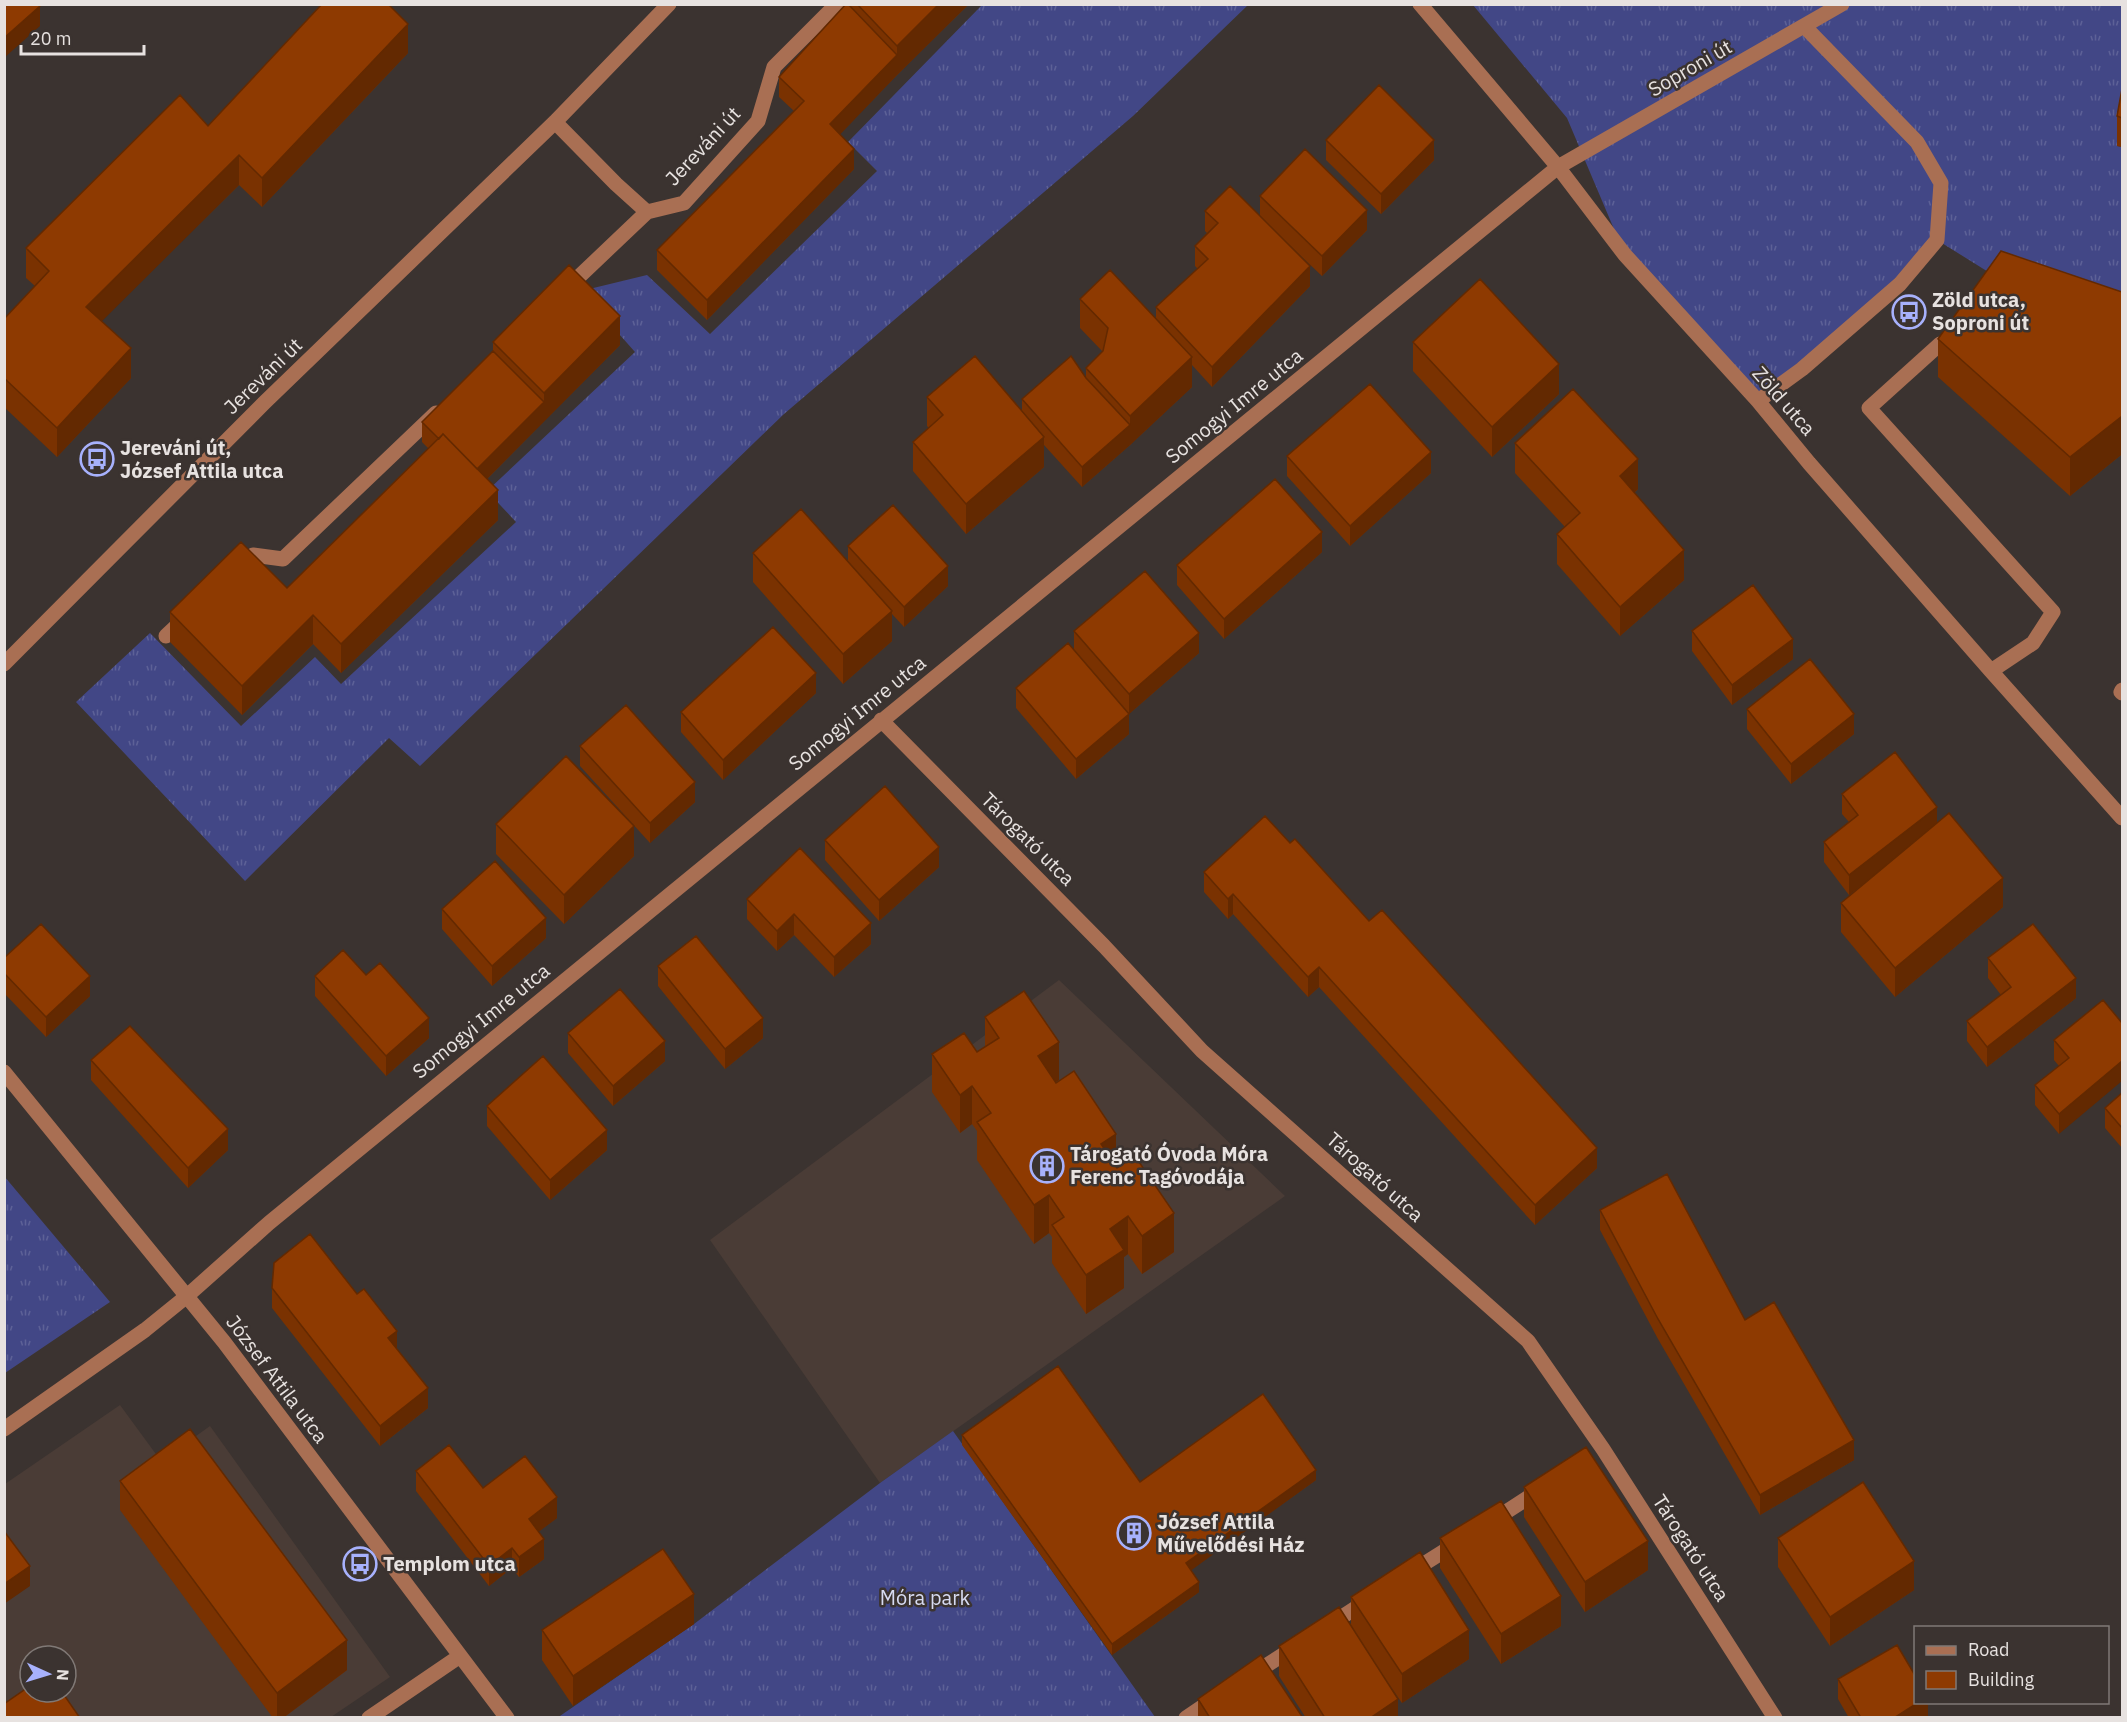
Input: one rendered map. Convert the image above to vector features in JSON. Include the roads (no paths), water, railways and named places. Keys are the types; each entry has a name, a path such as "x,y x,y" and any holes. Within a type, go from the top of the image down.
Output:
{"street":[{"name":"Jereváni út","path":"4,664 264,404 555,122 669,4"},
{"name":"Jereváni út","path":"559,296 647,213 684,203 758,121 774,67 837,4"},
{"name":"Zöld utca","path":"1420,4 1558,167 1625,255 1758,401 1809,463 2122,818"},
{"name":"Soproni út","path":"1558,167 1842,4"},
{"path":"1758,401 1802,369 1900,284 1938,240 1941,183 1917,142 1804,26"},
{"path":"555,122 647,213"},
{"name":"Somogyi Imre utca","path":"187,1296 269,1222 1558,167"},
{"path":"1940,344 1869,408 2054,612 2033,643 1991,671"},
{"path":"227,579 253,555 283,559 447,403"},
{"path":"166,636 192,612"},
{"name":"Tárogató utca","path":"881,720 1104,946 1202,1051 1528,1341 1598,1452 1775,1718"},
{"name":"József Attila utca","path":"4,1072 231,1351 507,1718"},
{"path":"4,1429 126,1344 187,1296"},
{"path":"1186,1718 1553,1481"},
{"path":"369,1718 460,1656"}],"place":[{"name":"Zöld utca, Soproni út","path":"1909,312"},
{"name":"Jereváni út, József Attila utca","path":"97,459"},
{"name":"Tárogató Óvoda Móra Ferenc Tagóvodája","path":"1047,1166"},
{"name":"József Attila Művelődési Ház","path":"1134,1533"},
{"name":"Templom utca","path":"360,1564"}],"park label":[{"name":"Móra park","path":"925,1598"}]}
